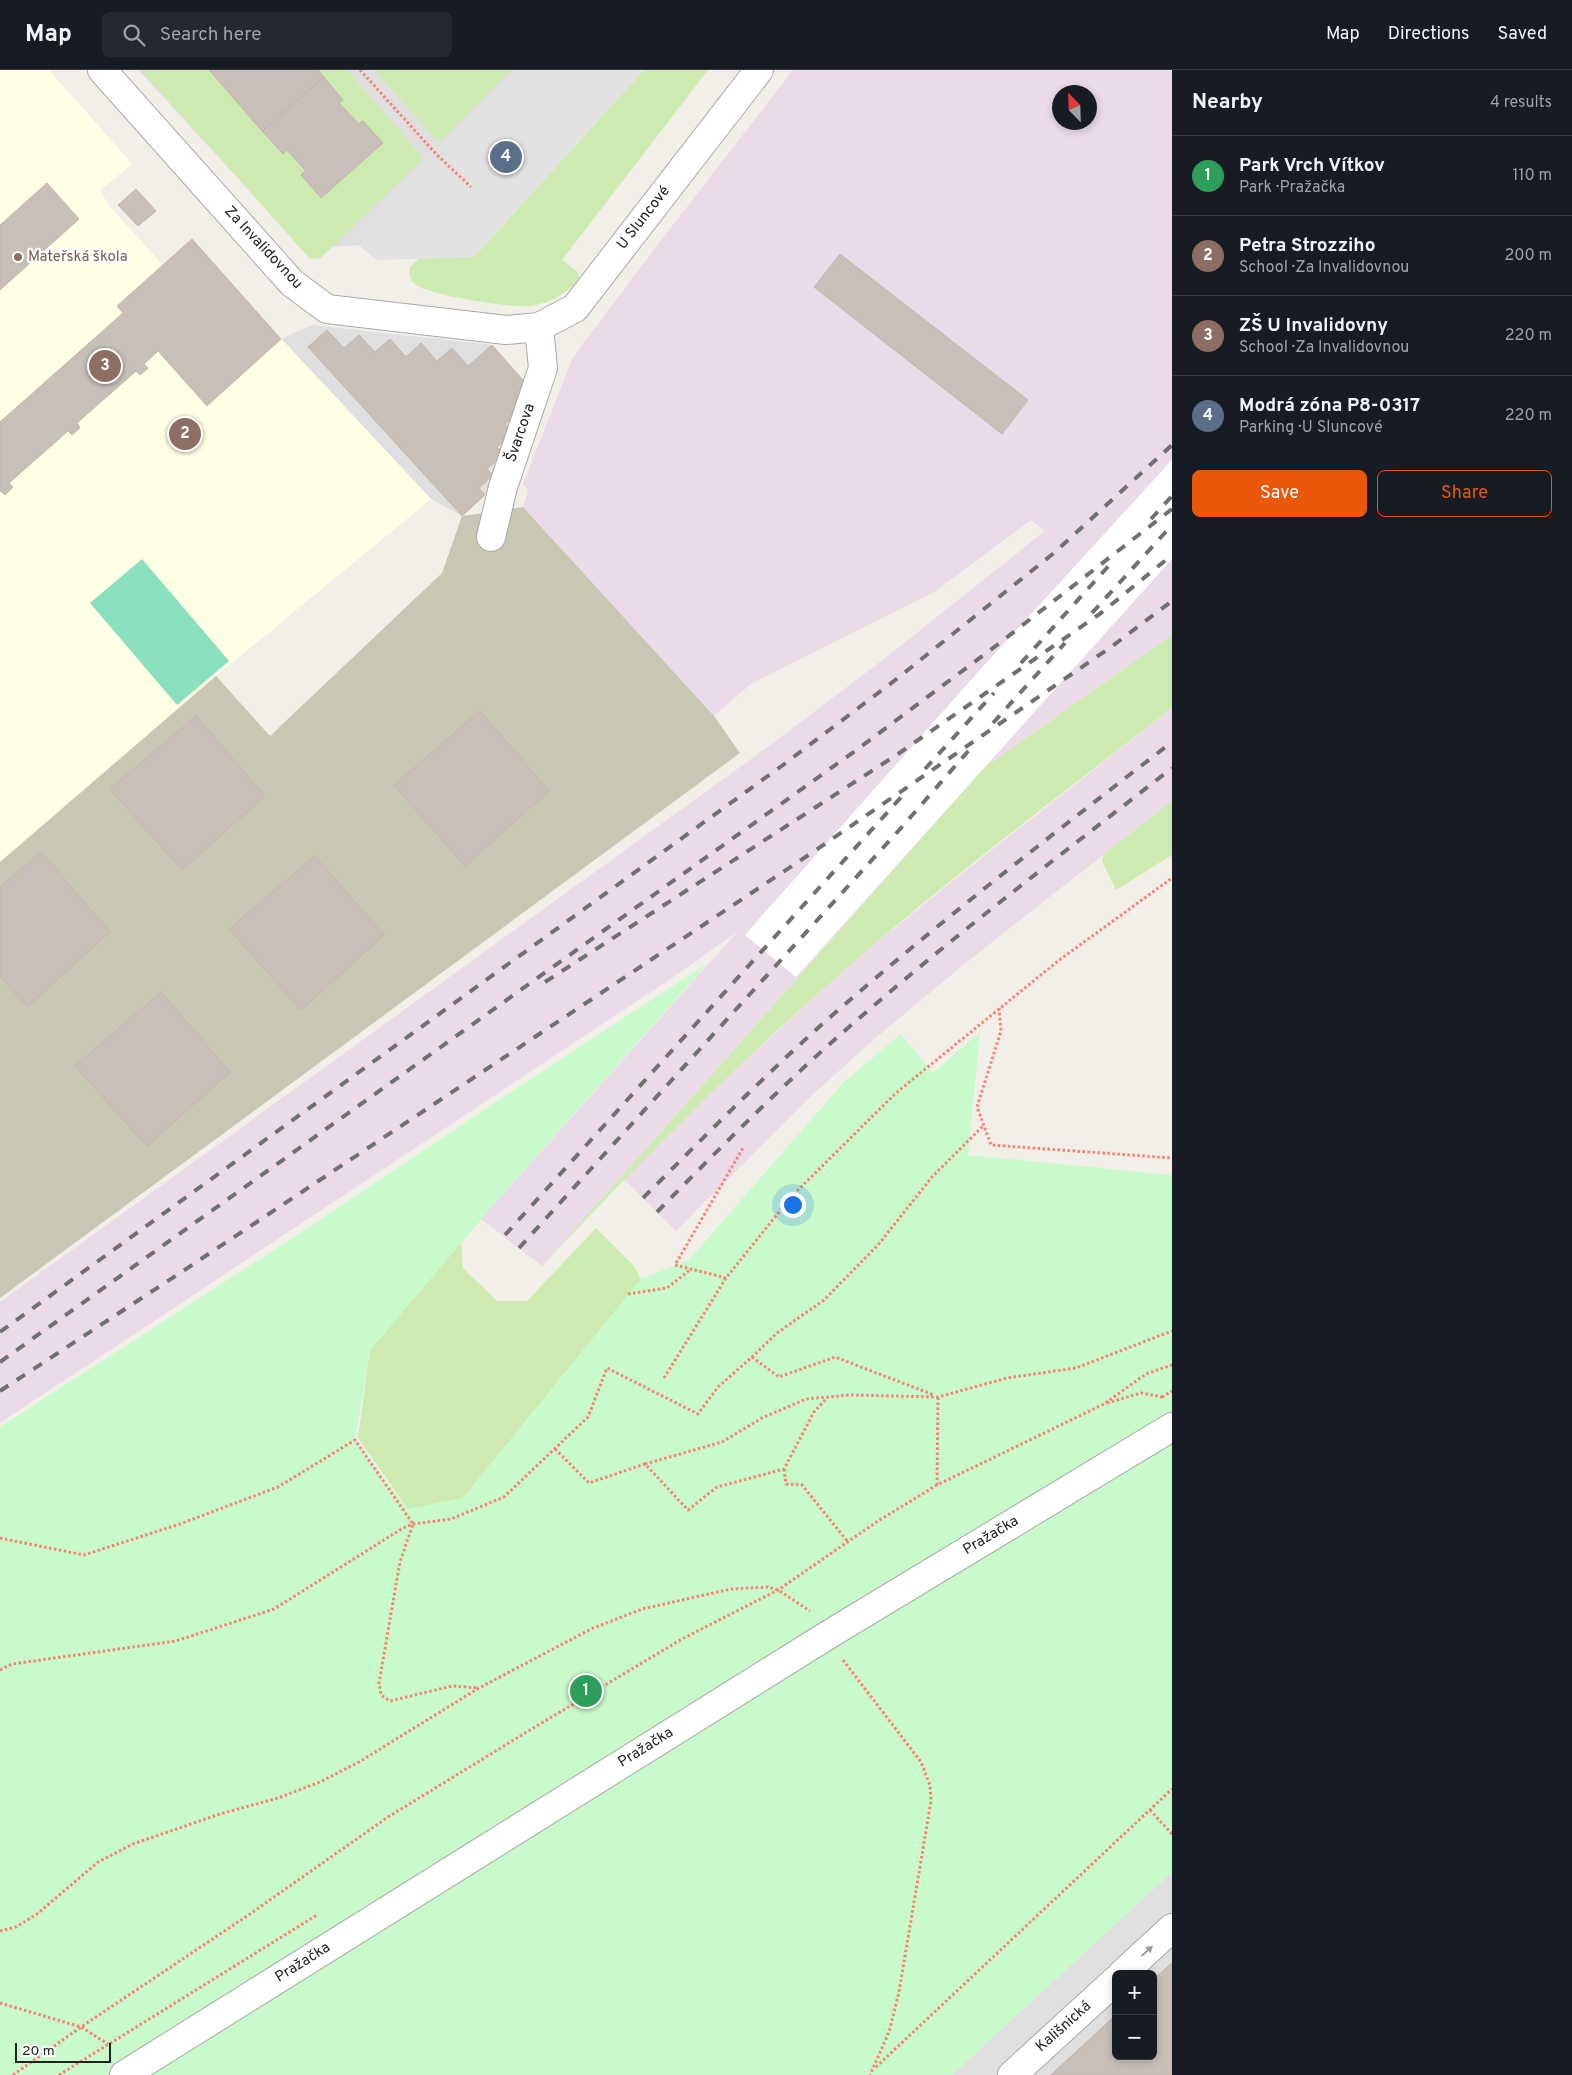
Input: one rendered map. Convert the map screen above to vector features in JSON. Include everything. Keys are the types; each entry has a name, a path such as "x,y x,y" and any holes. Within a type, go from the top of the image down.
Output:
{"street":[{"name":"Za Invalidovnou","path":"102,70 292,283 327,309 506,330"},
{"name":"U Sluncové","path":"506,330 539,328 575,308 759,70"},
{"name":"Švarcova","path":"491,537 503,487 543,368 539,328"},
{"name":"Pražačka","path":"124,2075 828,1635 1172,1427"},
{"path":"1126,1970 1172,1928"},
{"name":"Kališnická","path":"1012,2075 1112,1984"}],"path":[{"path":"360,70 438,155 471,187"},
{"path":"664,1378 726,1278 792,1196 889,1100 1058,961 1172,878"},
{"path":"999,1008 1001,1031 977,1107 991,1145 1172,1158"},
{"path":"0,1670 12,1664 176,1641 274,1609 403,1528 413,1524 451,1519 504,1497 588,1417 607,1368 698,1414 718,1387 777,1333 824,1300 878,1245 932,1177 984,1126"},
{"path":"726,1278 675,1265 743,1148"},
{"path":"628,1294 667,1288 692,1269"},
{"path":"555,1449 588,1484 645,1464 722,1442 762,1418 806,1399 850,1395 938,1397 1006,1378 1076,1368 1172,1331"},
{"path":"752,1357 779,1377 835,1357 938,1397"},
{"path":"1104,1404 1146,1374 1172,1365"},
{"path":"13,2075 242,1920 388,1817 682,1639 778,1590 937,1485 1104,1404 1141,1393 1163,1397"},
{"path":"828,1397 814,1412 784,1469 786,1484 802,1485 848,1542"},
{"path":"937,1485 938,1397"},
{"path":"0,1538 84,1555 180,1524 278,1487 355,1440 413,1524"},
{"path":"645,1464 688,1510 717,1487 784,1469"},
{"path":"413,1524 400,1562 379,1683 381,1695 390,1701 452,1686 478,1688"},
{"path":"0,1931 16,1927 37,1914 98,1862 132,1844 220,1814 278,1798 320,1782 359,1762 478,1688 591,1629 642,1609 731,1589 768,1586 778,1590 811,1611 844,1660 921,1762 930,1786 929,1818 899,1992 889,2032 870,2075"},
{"path":"874,2069 1172,1789"},
{"path":"1150,1810 1172,1834"},
{"path":"0,2002 82,2027 109,2044"}],"shaded area":[{"path":"0,70 49,70 132,164 100,190 109,206 163,265 192,239 290,348 431,499 216,676 0,862"},
{"path":"138,70 535,70 359,245 303,249"},
{"path":"535,70 644,70 474,257 376,260 359,245"},
{"path":"793,70 1172,70 1172,635 984,768 542,1266 481,1219 737,932 672,978 0,1423 0,1302 769,746 880,662 1045,531 1031,520 934,592 751,684 714,716 523,507 528,490 523,484 573,357"},
{"path":"312,325 492,345 530,388 485,495 462,516 431,499 281,339"},
{"path":"523,507 714,716 740,753 0,1298 0,862 216,676 270,736 442,573 462,516"},
{"path":"1172,708 1172,801 968,961 872,1041 809,1098 676,1231 624,1179 707,1096 848,966"},
{"path":"1172,1872 1172,2075 952,2075"}],"green space":[{"path":"141,70 209,70 282,154 287,150 306,171 301,175 321,198 383,143 363,121 359,124 339,103 343,99 318,70 347,70 421,155 421,161 321,258 310,259"},
{"path":"374,70 511,70 442,140 436,139"},
{"path":"644,70 708,70 562,260 578,272 579,278 570,288 558,297 545,302 531,306 521,306 453,297 436,293 413,282 410,277 410,267 420,257 474,257"},
{"path":"142,559 229,661 177,705 90,603"},
{"path":"1172,635 1172,708 967,867 848,967 768,1039 691,1113 542,1266 984,768"},
{"path":"1172,801 1172,855 1116,890 1102,862 1104,854"},
{"path":"708,963 509,1187 370,1350 355,1440 408,1509 463,1498 641,1279 689,1260 844,1082 901,1034 933,1073 980,1032 968,1155 1172,1175 1172,1872 952,2075 0,2075 0,1427 308,1228 500,1099"},
{"path":"596,1228 634,1266 641,1279 463,1498 408,1509 358,1438 370,1350 461,1242 463,1268 497,1301 527,1301"}],"pier":[{"path":"1172,460 1172,559 796,977 745,935 978,672"}],"building":[{"path":"209,70 318,70 324,77 262,131"},
{"path":"324,77 343,100 339,103 359,124 363,121 383,143 321,198 301,175 306,171 287,150 283,154 262,131"},
{"name":"Mateřská škola","path":"47,183 79,219 0,290 0,225"},
{"path":"136,189 156,211 138,226 118,205"},
{"path":"192,239 281,339 207,406 158,351 144,364 148,368 140,375 136,371 77,423 80,428 72,435 68,431 9,483 13,487 5,495 0,491 0,422 123,313 117,306"},
{"path":"840,254 1028,400 1002,434 814,287"},
{"path":"327,330 344,348 359,335 375,352 390,339 406,357 421,343 437,361 452,348 468,366 492,345 530,388 515,401 522,410 505,424 513,433 497,447 503,454 487,469 493,475 479,488 485,495 462,516 308,347"},
{"path":"480,711 549,791 465,866 394,785"},
{"path":"196,716 265,796 182,870 110,789"},
{"path":"41,852 110,932 27,1007 0,976 0,887"},
{"path":"315,856 384,935 301,1010 229,929"},
{"path":"161,992 230,1072 147,1146 75,1066"},
{"path":"1172,1963 1172,2075 1051,2075 1112,2019 1112,2060 1157,2060 1157,1976"},
{"path":"1172,1963 1172,2075 1051,2075 1112,2019 1112,2060 1157,2060 1157,1976"}],"railway":[{"path":"0,1332 783,765 894,681 1054,553 1172,445"},
{"path":"1151,519 1172,496"},
{"path":"0,1362 855,751 997,645 1172,509"},
{"path":"1092,613 1172,525"},
{"path":"545,982 898,754 1101,613 1172,555"},
{"path":"1021,663 1113,561"},
{"path":"0,1391 816,850 1111,647 1172,601"},
{"path":"993,723 1065,643"},
{"path":"925,769 994,693"},
{"path":"643,1198 730,1111 819,1027 905,953 1172,742"},
{"path":"519,1248 901,828 970,749"},
{"path":"657,1212 779,1090 856,1021 973,924 1172,768"},
{"path":"505,1235 904,794"}],"place":[{"name":"Modrá zóna P8-0317","path":"506,157"},
{"name":"Mateřská škola","path":"18,257"},
{"name":"ZŠ U Invalidovny","path":"105,366"},
{"name":"Petra Strozziho","path":"185,434"},
{"name":"Park Vrch Vítkov","path":"586,1691"}]}
